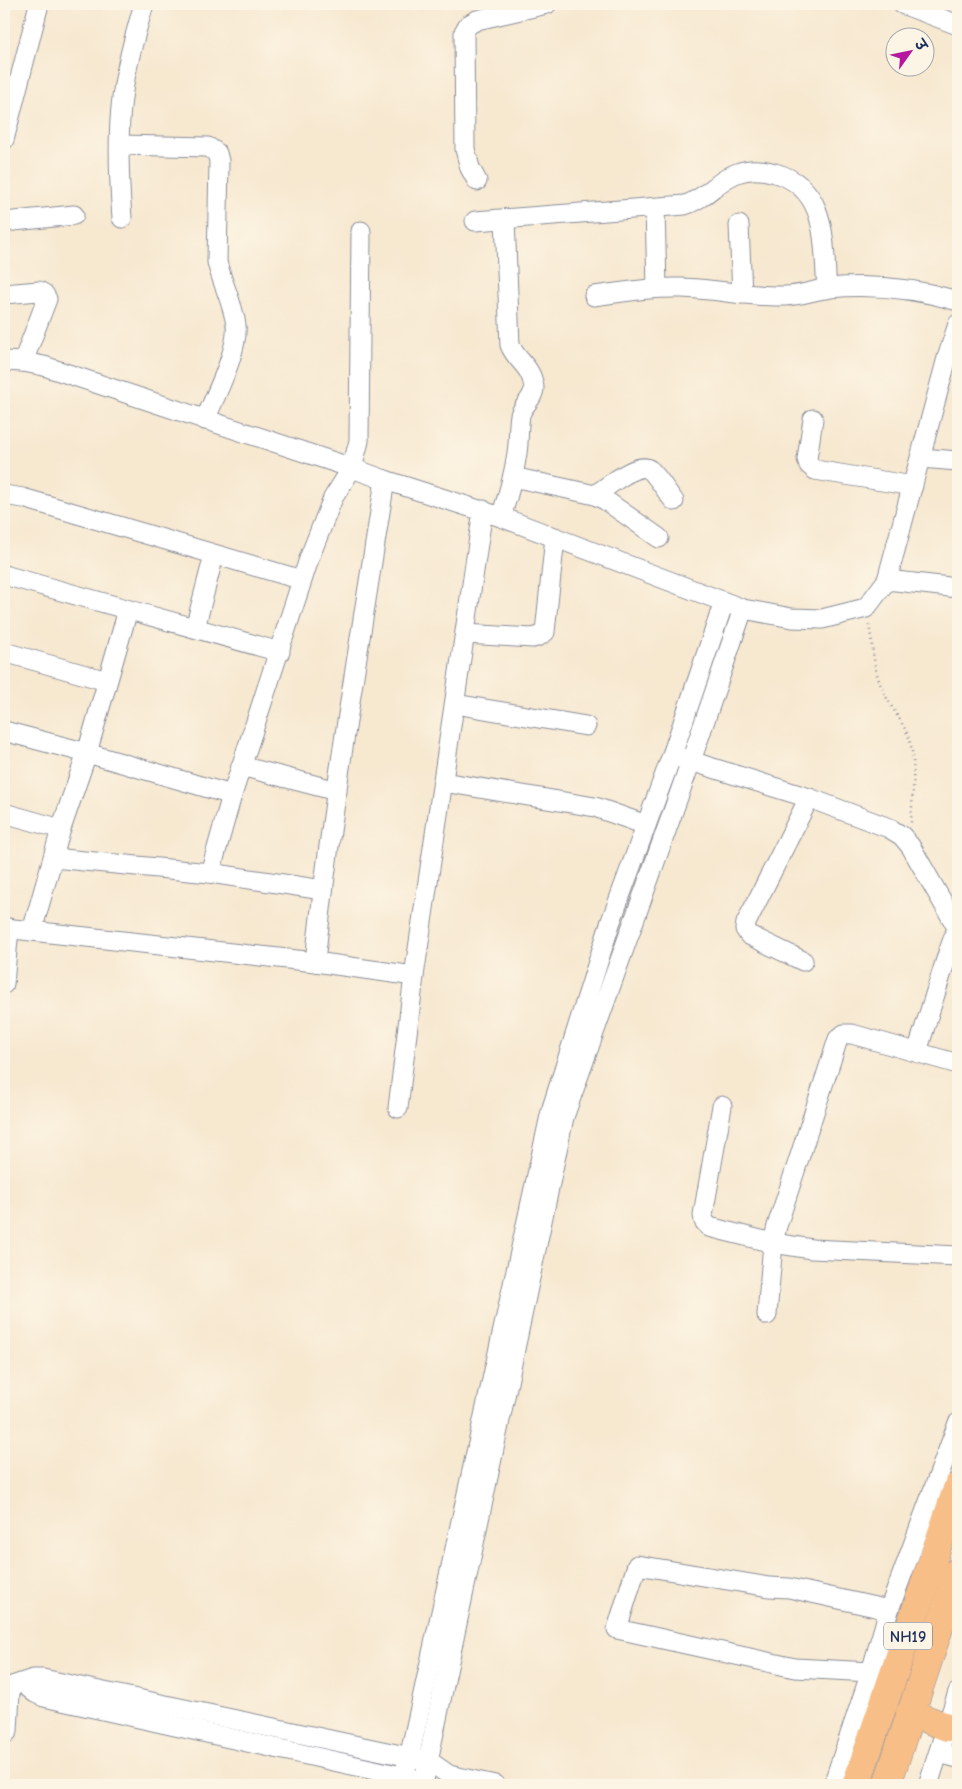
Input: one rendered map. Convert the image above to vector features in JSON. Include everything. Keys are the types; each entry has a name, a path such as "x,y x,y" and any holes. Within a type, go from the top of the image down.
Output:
{"highway":[{"name":"NH19","path":"887,1785 910,1713 918,1649 958,1486"},
{"name":"NH19","path":"856,1785 918,1649 958,1571"},
{"path":"910,1713 948,1727"}],"street":[{"path":"4,140 39,4"},
{"path":"122,218 120,145 122,99 125,76 144,4"},
{"path":"477,181 470,168 465,149 464,32 468,25 477,20 547,4"},
{"path":"902,4 958,25"},
{"path":"120,145 208,147 217,153 219,161 217,262 234,314 236,337 205,420"},
{"path":"475,221 685,205 694,202 726,178 739,172 764,170 785,175 804,189 814,202 822,224 827,288"},
{"path":"655,208 657,288"},
{"path":"4,222 74,215"},
{"path":"501,517 518,452 520,414 533,395 534,388 525,364 513,352 510,345 506,219"},
{"path":"739,225 742,294"},
{"path":"210,873 232,795 302,580 333,498 352,468 360,441 361,232"},
{"path":"594,296 657,288 700,289 742,294 791,296 827,288 916,290 958,301"},
{"path":"4,294 39,291 44,294 47,300 23,362"},
{"path":"4,361 44,366 384,480 483,510 743,609 792,618 822,619 866,608 887,580 947,358 958,324"},
{"path":"813,419 807,459 815,470 913,486"},
{"path":"921,458 958,461"},
{"path":"596,495 635,468 643,467 650,470 674,501"},
{"path":"513,477 596,495 659,538"},
{"path":"316,962 323,890 384,480"},
{"path":"4,495 23,498 302,580"},
{"path":"398,1108 414,976 483,510"},
{"path":"465,634 533,638 544,632 555,537"},
{"path":"195,628 214,555"},
{"path":"4,575 280,652"},
{"path":"887,580 958,588"},
{"path":"404,1773 550,1111 611,922 672,755 724,602"},
{"path":"424,1783 564,1116 691,761 743,609"},
{"path":"32,931 52,858 87,752 128,610"},
{"path":"4,652 107,681"},
{"path":"455,704 586,726"},
{"path":"4,731 87,752 232,795"},
{"path":"672,755 809,798 889,828 902,836 911,847 958,928 917,1052"},
{"path":"242,766 337,791"},
{"path":"443,782 595,806 646,825"},
{"path":"803,961 749,935 745,929 746,923 809,798"},
{"path":"4,813 61,829"},
{"path":"52,858 210,873 323,890"},
{"path":"4,984 6,928 316,962 414,976"},
{"path":"767,1315 777,1226 838,1039 844,1034 852,1034 958,1064"},
{"path":"722,1106 703,1215 704,1222 710,1227 774,1243 812,1249 958,1256"},
{"path":"833,1785 872,1672 889,1610 958,1423"},
{"path":"872,1672 795,1668 616,1629 637,1565 769,1587 789,1588 889,1610"},
{"path":"4,1735 8,1731 12,1686 24,1684 35,1693 44,1697 404,1773 424,1783 449,1775"},
{"path":"928,1785 958,1692"},
{"path":"939,1753 958,1758"},
{"path":"404,1773 429,1761"},
{"path":"429,1761 449,1775 495,1785"}],"path":[{"path":"866,608 878,677 888,701 908,735 911,747 913,760 911,847"}]}
